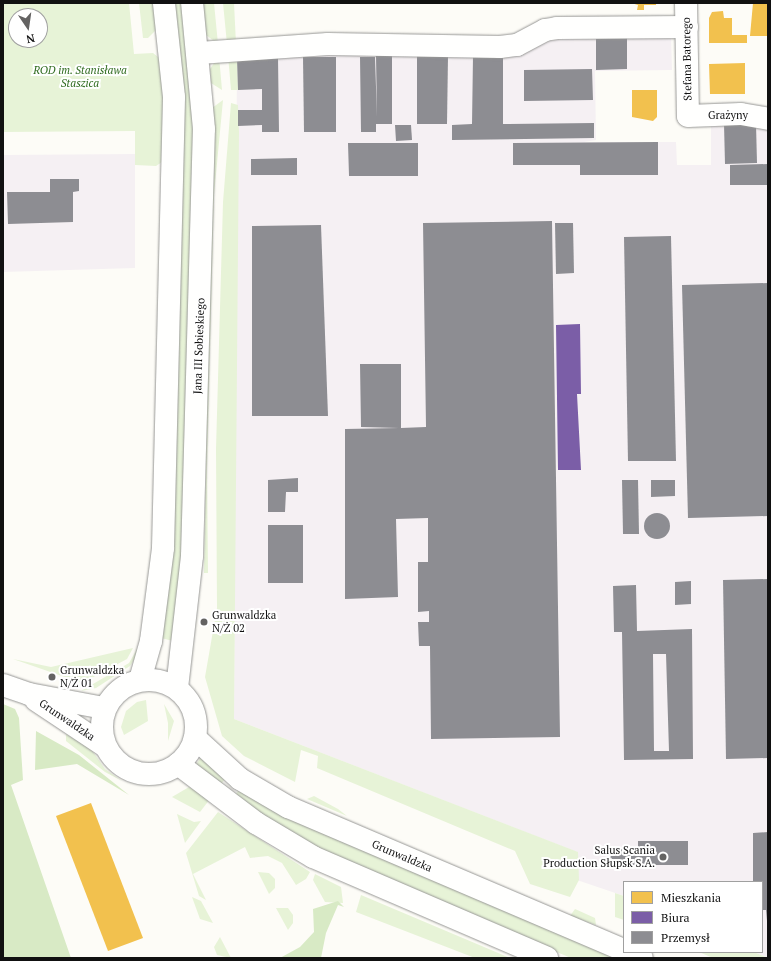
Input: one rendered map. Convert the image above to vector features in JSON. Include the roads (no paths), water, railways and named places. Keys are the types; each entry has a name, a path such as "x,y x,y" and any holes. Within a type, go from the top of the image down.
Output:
{"street":[{"path":"140,680 154,626 163,548 174,97 164,3"},
{"name":"Jana III Sobieskiego","path":"177,688 192,556 204,129 199,53 192,3"},
{"name":"Stefana Batorego","path":"686,3 688,116"},
{"path":"199,53 328,44 509,46 557,28 687,27"},
{"name":"Grażyny","path":"688,116 741,114 768,119"},
{"path":"153,679 177,688 193,710 195,738 178,764 162,772 141,774 119,765 105,746 101,721 104,708 125,685 140,680 153,679"},
{"name":"Grunwaldzka","path":"3,685 29,694 104,708"},
{"name":"Grunwaldzka","path":"29,694 105,746"},
{"name":"Grunwaldzka","path":"195,738 240,779 288,807 623,950"},
{"path":"178,764 256,823 313,857 547,958"},
{"path":"630,953 642,958"}],"place":[{"name":"Grunwaldzka N/Ż 02","path":"204,622"},
{"name":"Grunwaldzka N/Ż 01","path":"52,677"},
{"name":"Salus Scania Production Słupsk S.A.","path":"663,857"}],"park label":[{"name":"ROD im. Stanisława Staszica","path":"80,77"}]}
